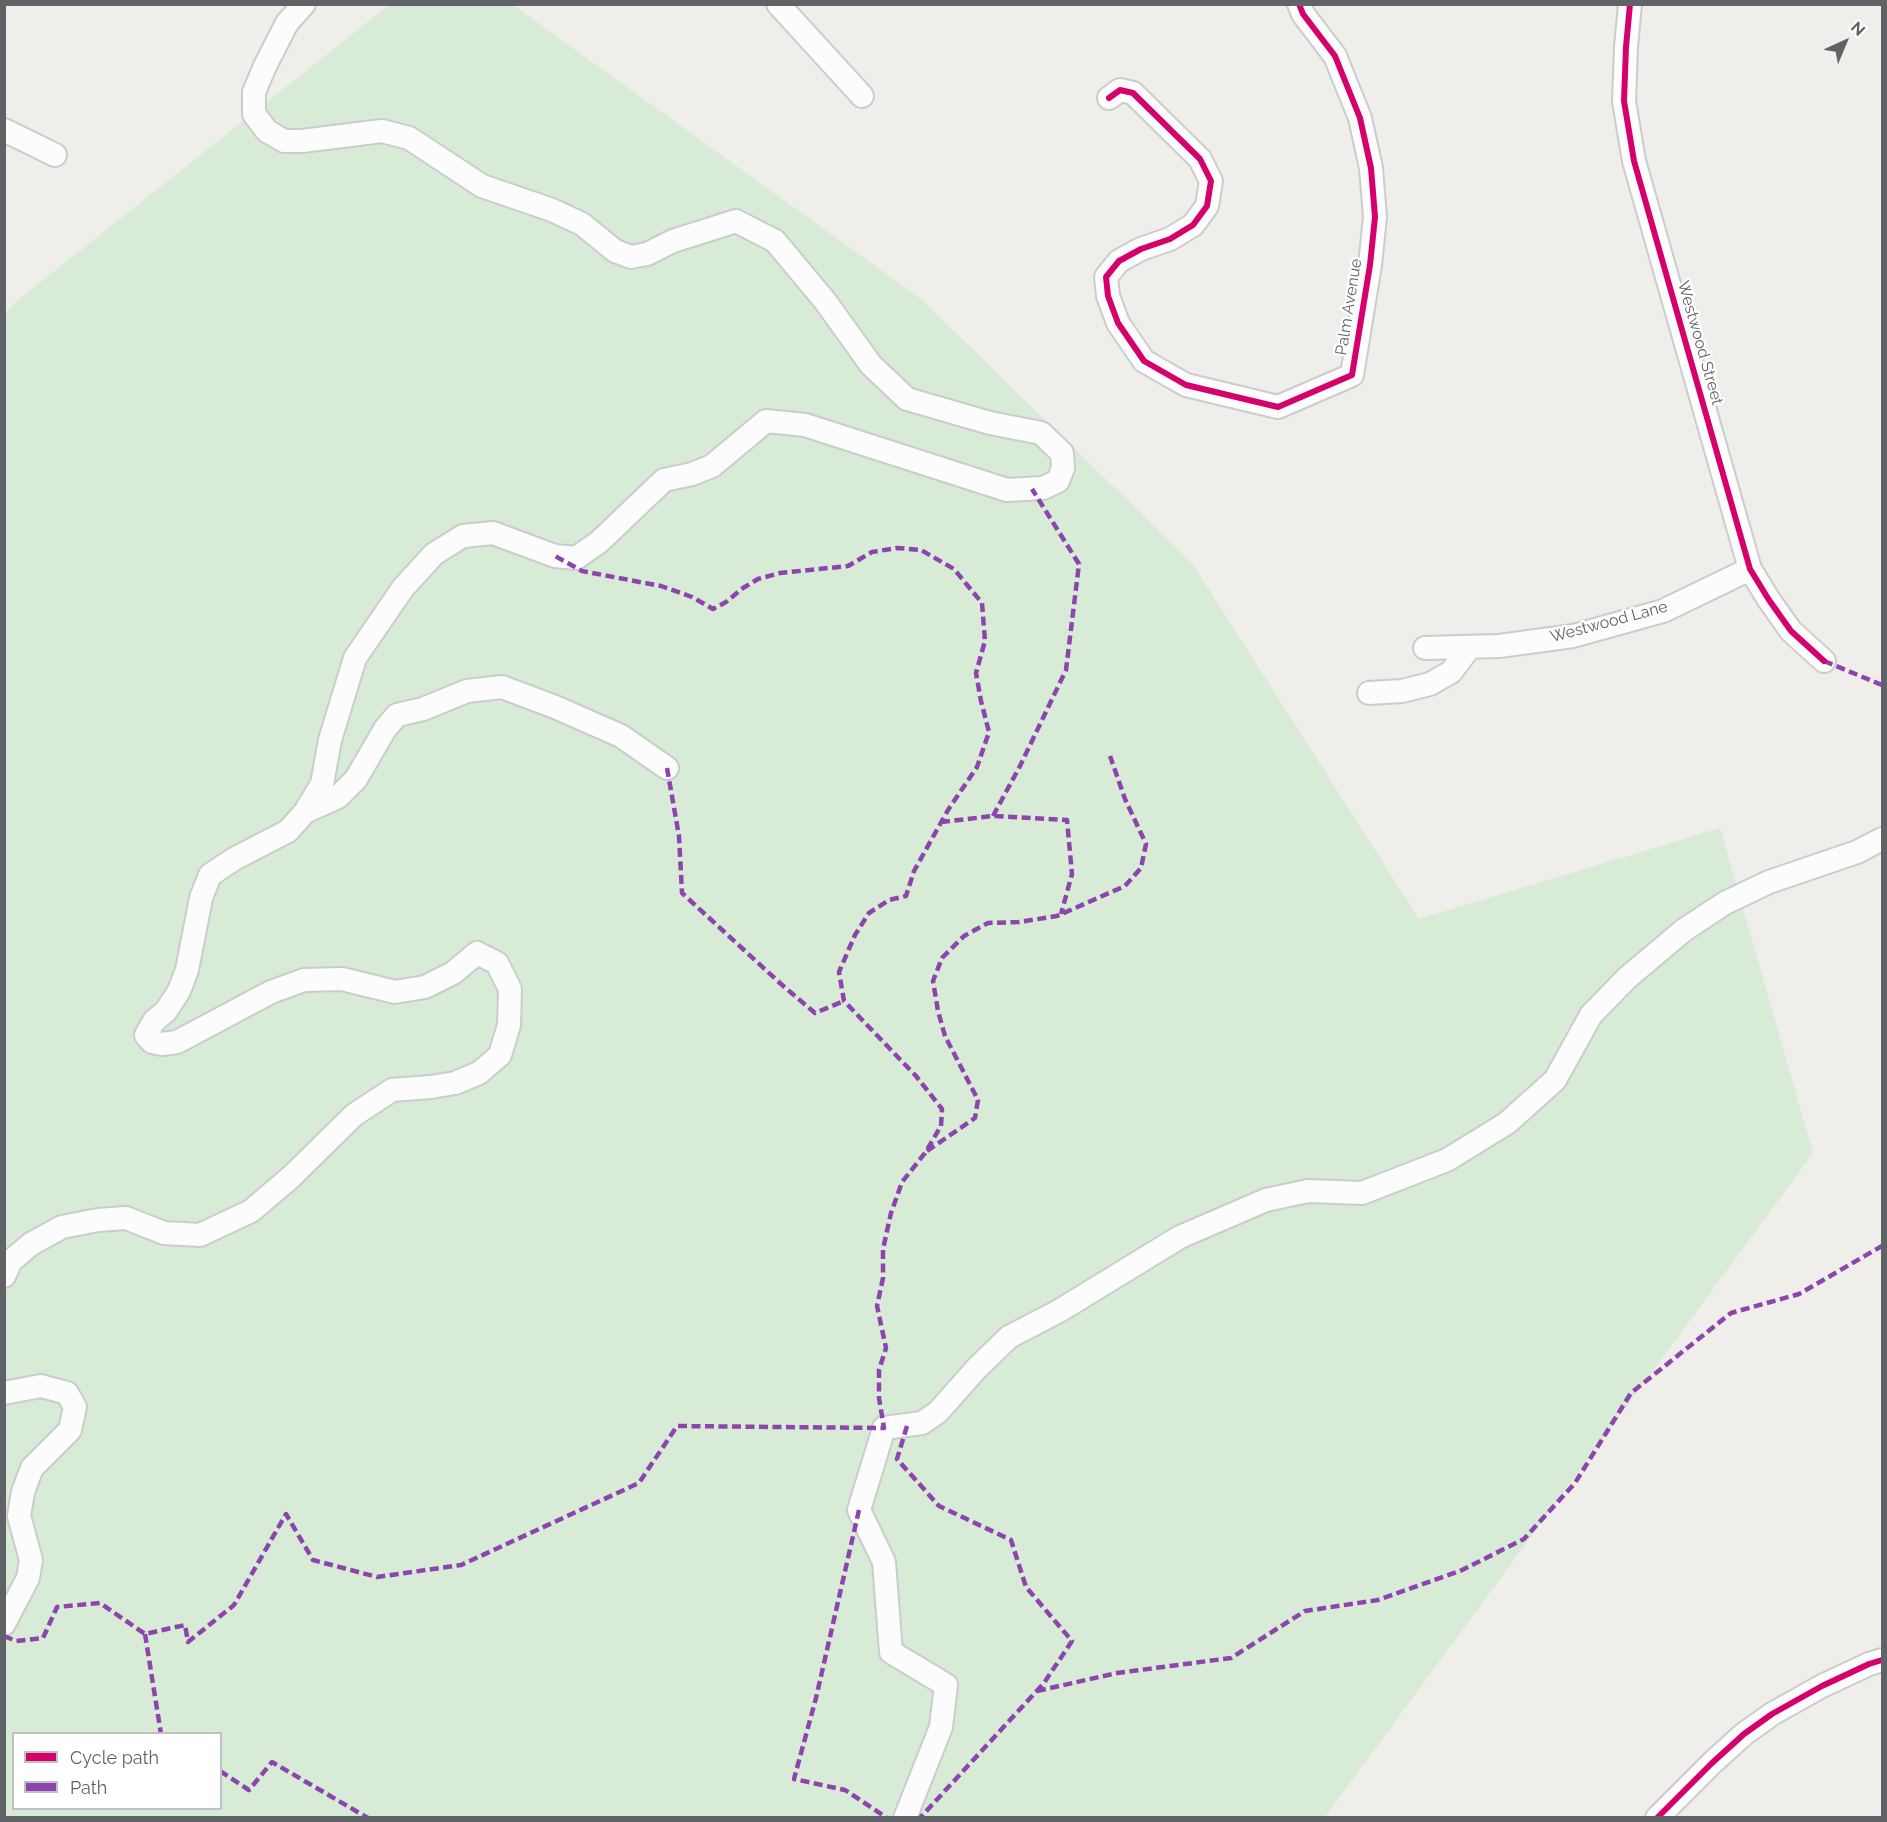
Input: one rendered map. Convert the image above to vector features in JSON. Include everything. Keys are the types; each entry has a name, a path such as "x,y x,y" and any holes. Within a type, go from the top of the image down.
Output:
{"street":[{"path":"4,1276 11,1261 31,1244 62,1227 98,1220 126,1218 164,1233 200,1235 251,1211 291,1178 354,1115 392,1090 431,1088 455,1083 479,1074 500,1055 509,1025 510,989 497,963 477,953 453,973 425,987 395,992 342,978 304,980 271,992 177,1042 162,1044 152,1042 146,1035 154,1021 166,1011 179,991 187,970 201,898 210,875 234,859 288,831 305,812 322,784 330,741 355,658 403,588 434,554 463,536 493,533 555,556 576,558 612,530 664,480 692,474 712,466 766,421 806,425 1007,489 1043,488 1058,481 1063,468 1062,453 1041,434 990,423 907,399 871,365 825,301 775,241 736,221 673,241 647,254 631,257 615,251 582,224 552,210 482,186 409,138 382,131 302,141 284,141 267,131 254,114 254,92 287,23 304,4"},
{"path":"778,4 862,96"},
{"name":"Palm Avenue","path":"1109,98 1120,90 1133,93 1200,159 1211,181 1207,206 1193,225 1170,239 1141,249 1119,261 1106,277 1108,296 1119,323 1144,361 1186,385 1278,407 1352,375 1370,265 1375,217 1371,168 1360,118 1335,56 1303,14 1299,4"},
{"name":"Westwood Street","path":"1633,5 1626,47 1624,101 1634,161 1750,569 1791,631 1824,662"},
{"path":"4,130 55,155"},
{"name":"Westwood Lane","path":"1425,648 1499,646 1573,636 1663,611 1750,569"},
{"path":"1369,693 1402,691 1431,684 1451,672 1470,647"},
{"path":"305,812 338,797 356,779 385,729 397,715 423,709 466,691 502,687 555,707 621,736 667,768"},
{"path":"905,1818 941,1727 946,1685 891,1652 884,1562 859,1510 884,1428 922,1423 938,1412 977,1368 1009,1337 1059,1311 1180,1238 1266,1200 1308,1191 1362,1193 1447,1160 1506,1123 1555,1080 1591,1015 1627,978 1684,930 1725,903 1760,886 1857,852 1882,839"},
{"path":"4,1393 41,1386 67,1393 75,1407 70,1430 32,1468 23,1492 19,1516 31,1560 28,1578 4,1624"},
{"path":"1657,1818 1744,1734 1772,1714 1822,1686 1882,1660"}],"green space":[{"path":"389,5 513,5 921,299 1192,563 1419,919 1720,828 1813,1153 1325,1817 5,1818 5,314 18,300"}],"marked path":[{"path":"993,816 1066,670 1079,564 1032,489"},
{"path":"4,1636 16,1641 43,1638 57,1607 100,1603 145,1634 185,1625 188,1642 234,1605 286,1514 313,1560 377,1577 461,1565 639,1483 677,1426 884,1428 879,1398 879,1370 886,1348 877,1306 883,1278 883,1249 891,1213 902,1182 925,1153 941,1126 942,1109 916,1076 844,1001 839,972 855,935 869,913 889,900 906,896 914,871 948,810 977,767 989,732 976,673 985,641 982,603 954,569 921,550 897,548 872,552 848,566 780,573 758,579 713,609 692,597 661,586 582,571 555,556"},
{"path":"1824,661 1882,685"},
{"path":"927,1151 975,1118 978,1100 945,1036 938,1011 933,981 942,958 964,936 988,923 1019,922 1057,916 1125,886 1141,868 1146,844 1125,799 1110,756"},
{"path":"667,768 679,836 682,893 815,1013 844,1001"},
{"path":"941,822 993,816 1067,820 1072,874 1061,914"},
{"path":"1037,1691 1117,1673 1231,1658 1305,1611 1378,1600 1460,1571 1524,1539 1575,1483 1631,1393 1731,1313 1799,1294 1882,1246"},
{"path":"907,1426 897,1459 939,1506 1011,1540 1026,1587 1072,1641 1044,1683 920,1818"},
{"path":"859,1510 816,1698 794,1779 845,1790 887,1818"},
{"path":"145,1634 161,1732"},
{"path":"222,1772 249,1790 272,1762 368,1818"}],"cycle path":[{"path":"1109,98 1120,90 1133,93 1200,159 1211,181 1207,206 1193,225 1170,239 1141,249 1119,261 1106,277 1108,296 1118,323 1144,361 1186,385 1278,407 1352,375 1370,265 1375,217 1371,168 1360,118 1335,56 1303,14 1299,4"},
{"path":"1630,4 1624,101 1634,161 1750,569 1791,631 1824,661"},
{"path":"1657,1818 1744,1734 1772,1714 1822,1686 1882,1660"}]}
